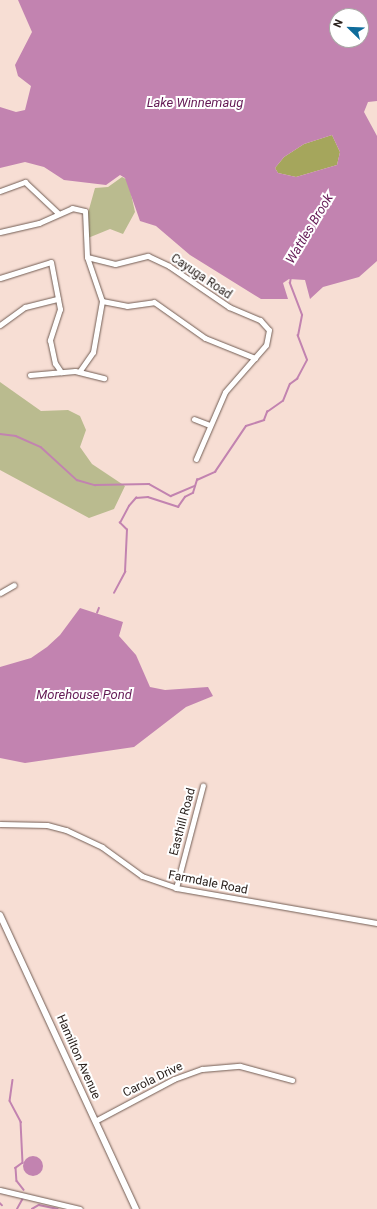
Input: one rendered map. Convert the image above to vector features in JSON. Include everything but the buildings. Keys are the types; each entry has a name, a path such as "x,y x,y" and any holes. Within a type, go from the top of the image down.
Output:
{"street":[{"path":"0,191 25,182 58,213"},
{"path":"0,232 39,223 58,213 72,208 85,211 88,257 102,301 94,352 79,372"},
{"name":"Cayuga Road","path":"88,257 115,264 148,256 169,266 229,307 260,320 269,330 270,338 255,358 225,392 196,459"},
{"path":"0,278 51,262 58,299 58,319 50,340 55,363 61,372"},
{"path":"0,325 25,307 58,299"},
{"path":"102,301 127,306 154,302 205,338 255,358"},
{"path":"30,375 79,372 104,378"},
{"path":"194,419 210,425"},
{"path":"0,593 14,585"},
{"name":"Easthill Road","path":"176,888 203,785"},
{"name":"Farmdale Road","path":"0,824 47,825 66,830 96,844 142,876 176,888 377,923"},
{"name":"Hamilton Avenue","path":"0,916 136,1209"},
{"name":"Carola Drive","path":"95,1120 174,1079 202,1069 240,1066 292,1080"},
{"path":"0,1190 80,1209"}],"green space":[{"path":"122,177 128,180 135,212 123,234 110,229 88,238 84,227 95,188 108,187"},
{"path":"0,382 41,411 68,410 80,416 86,430 80,447 92,464 125,486 114,509 89,518 0,470"}],"shaded area":[{"path":"332,135 340,152 337,165 296,177 278,173 275,168 284,157 304,144"}],"water":[{"name":"Lake Winnemaug","path":"18,0 377,0 377,101 368,102 364,112 377,136 377,261 359,277 323,287 310,299 305,280 289,279 283,283 288,299 261,299 190,255 156,226 140,221 125,178 120,175 106,185 64,180 44,167 25,162 0,168 0,107 16,112 25,110 31,86 18,76 15,65 32,32","holes":["332,135 340,152 337,165 296,177 278,173 275,168 284,157 304,144"]},
{"name":"Morehouse Pond","path":"80,608 123,622 119,636 136,655 150,687 165,690 208,687 213,696 186,707 134,747 25,763 0,758 0,667 31,658 47,647 60,635"},
{"path":"29,1156 37,1156 43,1162 43,1170 37,1176 29,1176 23,1170 23,1162"}],"waterway":[{"name":"Wattles Brook","path":"114,593 125,572 127,530 120,523 129,506 136,498 148,497 178,507 185,497 193,493 197,480 215,472 246,426 264,420 267,412 283,401 290,384 297,379 307,360 298,336 302,315 290,283 291,277"},
{"path":"0,434 16,436 41,447 77,480 95,485 149,484 171,496 195,486"},
{"name":"Wattles Brook","path":"97,613 99,608"},
{"path":"13,1080 10,1101 21,1122 23,1163 16,1168 17,1181 24,1190"},
{"path":"17,1209 23,1198"},
{"path":"32,1209 39,1205 58,1209"}]}
